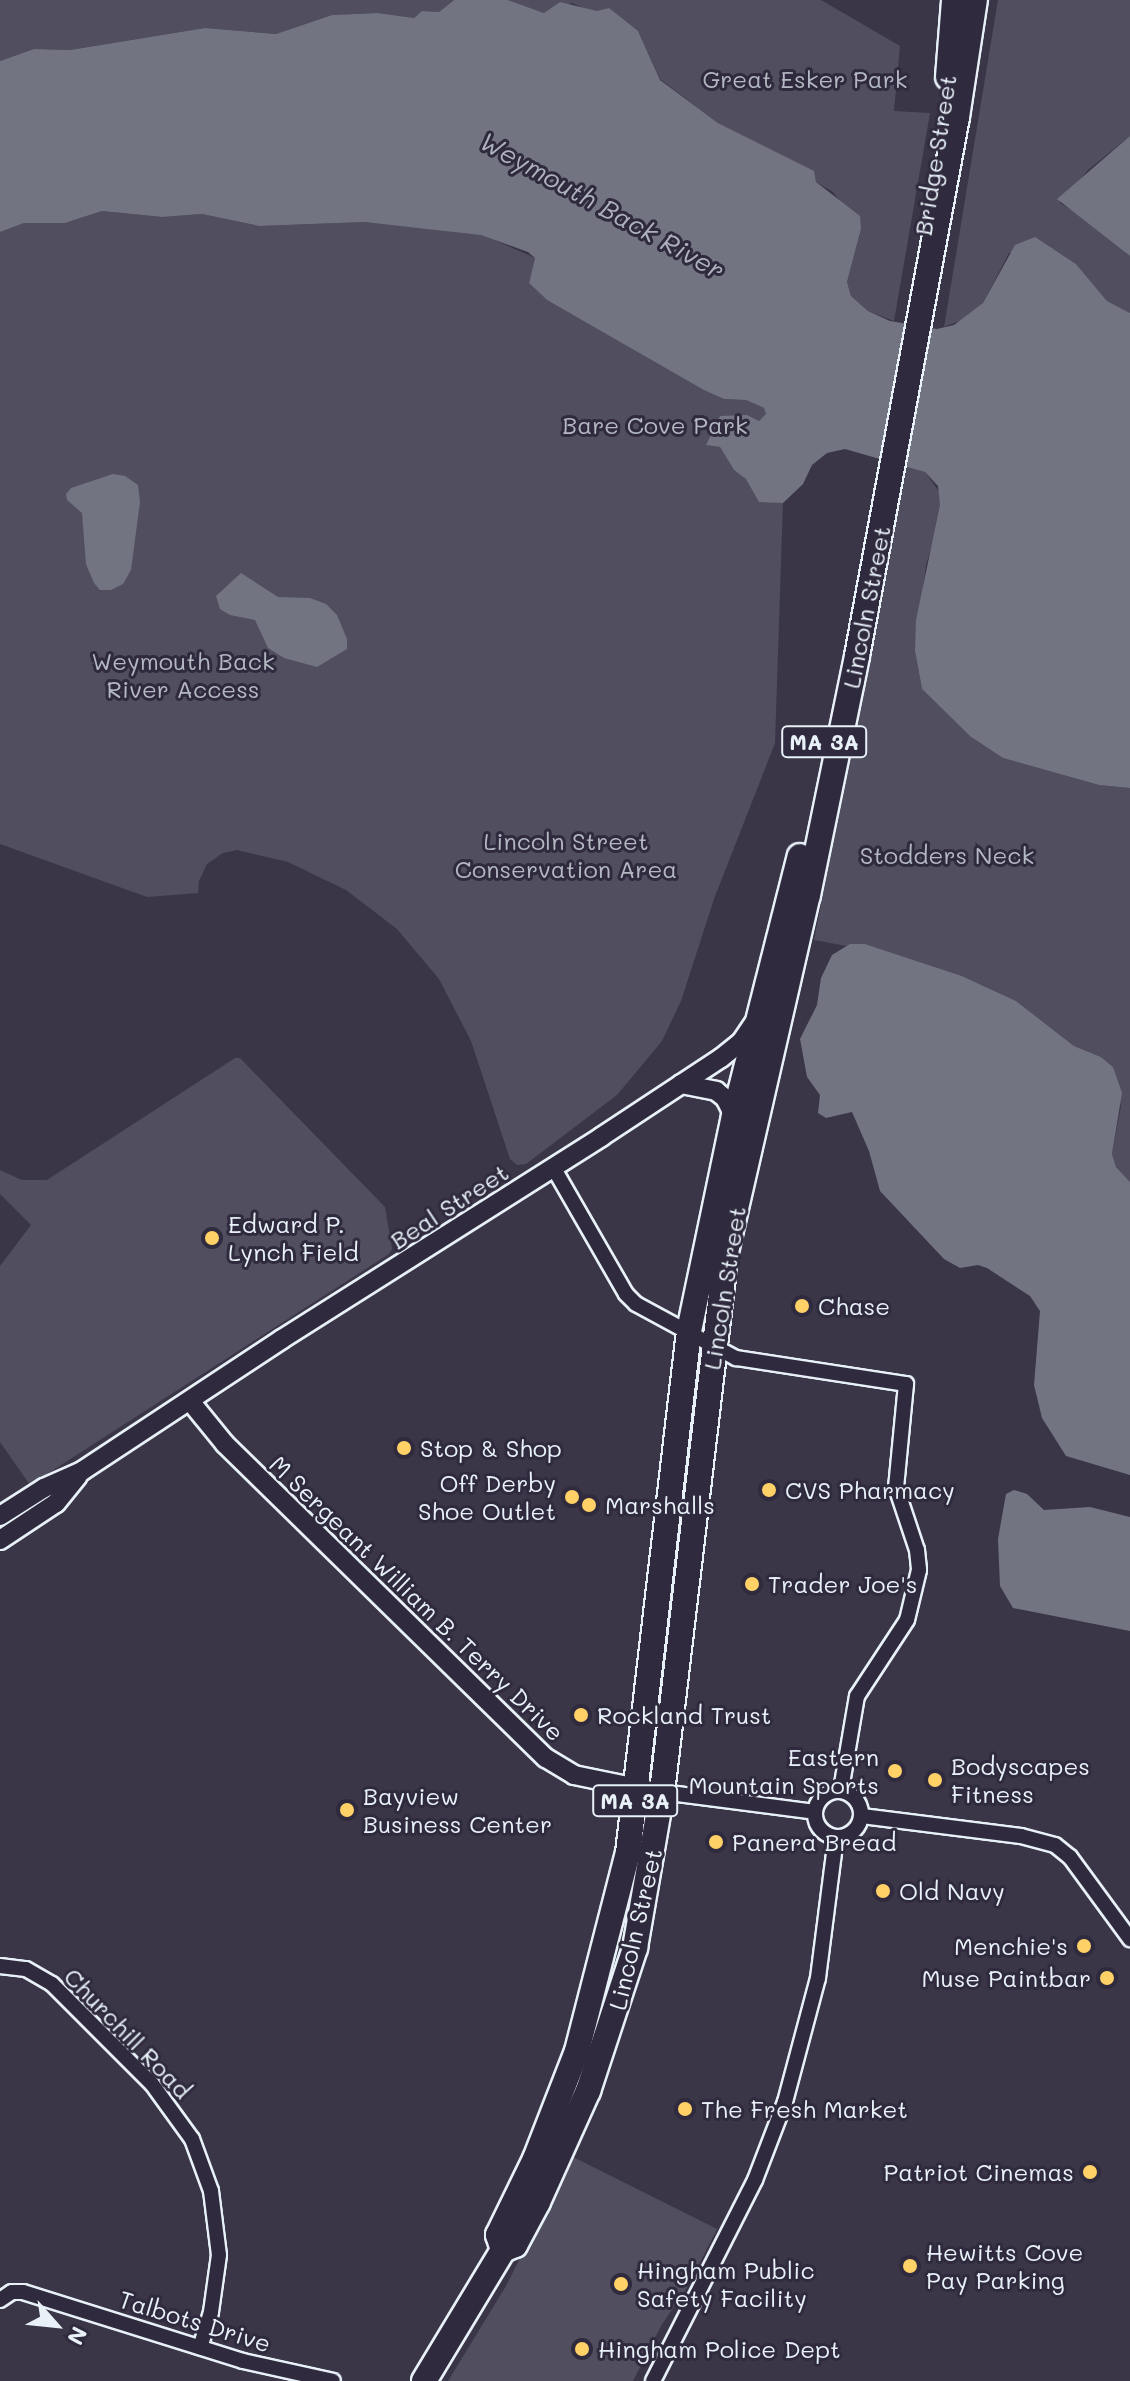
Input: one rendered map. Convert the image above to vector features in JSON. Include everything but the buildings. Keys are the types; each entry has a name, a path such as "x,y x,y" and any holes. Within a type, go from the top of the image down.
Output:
{"main road":[{"name":"Bridge Street","path":"915,309 944,114 954,0"},
{"name":"Bridge Street","path":"915,309 975,0"},
{"name":"Lincoln Street","path":"424,2381 503,2250 515,2245 538,2202 611,2030 635,1948 662,1792 726,1252 829,797 915,309"},
{"name":"Lincoln Street","path":"503,2250 498,2235 551,2119 592,2000 628,1853 689,1331 734,1116 827,732 884,472"}],"street":[{"name":"Beal Street","path":"2,1510 82,1471 681,1084 741,1042 761,1012"},
{"path":"681,1084 716,1091 725,1098 734,1116"},
{"path":"553,1167 626,1294 636,1304 736,1358 906,1384 896,1487 917,1550 918,1576 907,1620 857,1696 841,1790"},
{"name":"M Sergeant William B. Terry Drive","path":"190,1401 225,1444 546,1758 574,1775 662,1792"},
{"name":"Beal Street","path":"0,1540 56,1503 82,1471"},
{"path":"2,1510 16,1530"},
{"path":"841,1790 859,1802 862,1816 855,1831 836,1837 819,1827 815,1812 821,1798 841,1790"},
{"path":"662,1792 815,1812"},
{"path":"862,1816 1036,1839 1055,1845 1070,1857 1130,1939"},
{"path":"653,2381 740,2210 782,2110 814,2003 836,1837"},
{"name":"Churchill Road","path":"0,1966 26,1969 52,1984 152,2084 192,2139 211,2188 219,2255 211,2312 200,2347"},
{"name":"Talbots Drive","path":"0,2300 12,2292 23,2292 200,2347 333,2381"}],"green space":[{"path":"0,0 454,0 439,12 422,11 414,18 378,13 332,15 276,34 205,28 70,50 34,49 0,61"},
{"name":"Great Esker Park","path":"508,0 821,0 900,46 894,111 930,113 894,321 868,311 851,296 847,282 861,229 833,192 816,182 813,171 718,123 660,79 638,31 572,3 544,13"},
{"path":"998,0 1130,0 1130,136 1088,170 1060,203 1091,222 1130,256 1130,313 1107,301 1076,264 1055,250 1009,253 983,303 967,318 944,327"},
{"path":"102,211 162,217 202,214 259,226 364,222 481,234 535,258 529,283 547,300 724,399 746,400 764,408 767,414 759,421 720,416 706,445 720,447 734,470 746,478 759,501 783,503 775,743 714,899 681,1001 662,1041 617,1095 526,1164 517,1165 510,1159 471,1041 439,979 397,929 346,890 288,862 237,850 223,853 207,864 199,881 198,893 147,897 0,844 0,232 24,223 65,223"},
{"name":"Stodders Neck","path":"907,466 925,472 940,493 940,519 926,565 915,651 922,689 971,737 1003,758 1099,785 1130,788 1130,1182 1116,1167 1112,1154 1121,1106 1113,1067 1101,1057 1074,1046 1016,1001 962,976 865,944 846,946 814,940"},
{"name":"Edward P. Lynch Field","path":"235,1058 240,1058 385,1207 392,1249 389,1254 30,1485 0,1442 0,1266 31,1225 0,1194 0,1170 22,1180 47,1180"},
{"path":"571,2156 717,2229 688,2286 661,2326 633,2381 448,2381 506,2286"}],"water":[{"name":"Weymouth Back River","path":"454,0 508,0 544,13 560,2 597,11 609,8 638,31 660,80 718,123 814,171 816,182 860,216 861,229 847,282 851,296 868,311 890,321 937,329 954,325 983,303 1015,245 1035,237 1076,264 1107,301 1130,313 1130,788 1099,785 1003,758 971,737 922,689 915,651 916,620 940,505 938,486 925,472 845,449 827,453 812,465 803,484 783,503 759,502 746,479 734,470 720,447 706,445 720,416 747,415 759,421 766,414 764,408 746,400 724,399 704,390 547,300 529,283 535,258 528,252 481,235 364,222 259,226 202,214 162,217 102,211 65,223 24,223 0,232 0,61 34,49 70,50 205,28 276,34 332,15 378,13 414,18 422,11 439,12"},
{"path":"1130,136 1130,256 1057,199"},
{"path":"113,474 125,476 138,485 140,502 131,570 123,584 111,590 100,590 86,564 82,513 67,500 66,494 71,488"},
{"path":"241,573 278,597 310,598 326,604 337,615 347,639 347,649 317,667 284,658 268,648 255,620 230,615 220,609 216,596"},
{"path":"850,944 865,944 962,976 1016,1001 1074,1046 1101,1057 1113,1067 1122,1093 1112,1154 1116,1167 1130,1182 1130,1475 1066,1456 1042,1418 1034,1385 1040,1311 1030,1296 987,1268 978,1265 960,1268 944,1259 880,1191 869,1151 852,1112 826,1118 818,1113 820,1095 807,1077 800,1039 817,1005 821,978 832,955"},
{"path":"1014,1490 1027,1494 1044,1510 1090,1507 1130,1517 1130,1631 1013,1608 1000,1586 998,1539 1006,1494"}],"place":[{"name":"Edward P. Lynch Field","path":"212,1238"},
{"name":"Chase","path":"802,1306"},
{"name":"Stop & Shop","path":"404,1448"},
{"name":"CVS Pharmacy","path":"769,1490"},
{"name":"Off Derby Shoe Outlet","path":"572,1497"},
{"name":"Marshalls","path":"589,1505"},
{"name":"Trader Joe's","path":"752,1584"},
{"name":"Rockland Trust","path":"581,1715"},
{"name":"Eastern Mountain Sports","path":"895,1771"},
{"name":"Bodyscapes Fitness","path":"935,1780"},
{"name":"Bayview Business Center","path":"347,1810"},
{"name":"Panera Bread","path":"716,1842"},
{"name":"Old Navy","path":"883,1891"},
{"name":"Menchie's","path":"1084,1946"},
{"name":"Muse Paintbar","path":"1107,1978"},
{"name":"The Fresh Market","path":"685,2109"},
{"name":"Patriot Cinemas","path":"1090,2172"},
{"name":"Hewitts Cove Pay Parking","path":"910,2266"},
{"name":"Hingham Public Safety Facility","path":"621,2284"},
{"name":"Hingham Police Dept","path":"582,2349"}],"park label":[{"name":"Bare Cove Park","path":"655,425"},
{"name":"Weymouth Back River Access","path":"183,675"},
{"name":"Lincoln Street Conservation Area","path":"566,855"}]}
